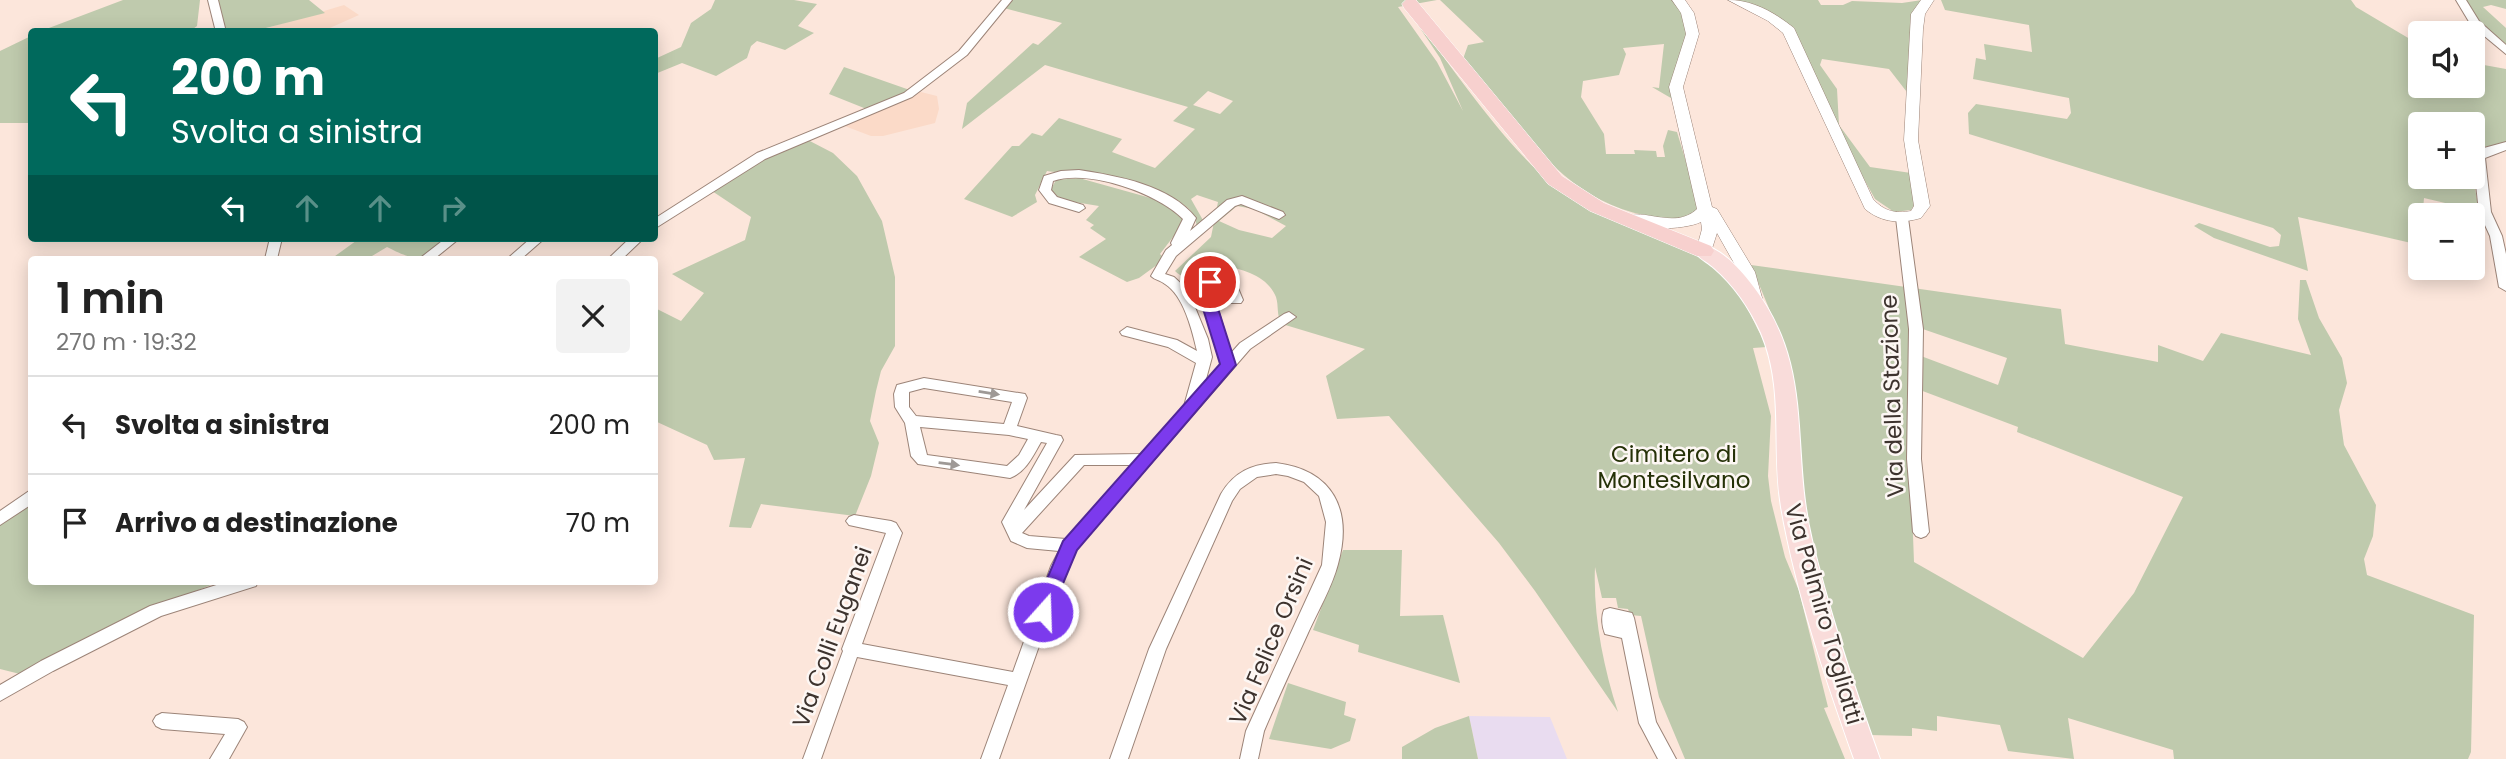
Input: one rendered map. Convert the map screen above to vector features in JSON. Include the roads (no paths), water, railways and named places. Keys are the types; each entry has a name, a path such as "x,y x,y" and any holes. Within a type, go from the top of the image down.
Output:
{"highway":[{"path":"1410,4 1548,174 1577,196 1704,251"}],"main road":[{"name":"Via Palmiro Togliatti","path":"1704,251 1733,273 1756,305 1776,350 1788,398 1791,494 1808,571 1836,668 1867,759"}],"street":[{"path":"213,0 220,28"},
{"path":"658,222 761,156 908,95 963,53 1007,0"},
{"name":"Via Palmiro Togliatti","path":"1678,0 1691,21 1694,40 1678,71 1676,87 1692,162 1720,242 1704,251"},
{"path":"1734,0 1773,18 1789,31 1866,200 1882,214 1902,218 1916,215 1922,206 1911,140 1916,29 1918,13 1928,0"},
{"path":"2461,0 2475,23 2506,51"},
{"path":"2506,146 2488,151 2479,157 2486,212 2496,236 2506,287"},
{"path":"1079,208 1054,200 1045,190 1048,179 1060,173 1086,174 1154,193 1175,203 1190,218 1157,275 1169,280 1183,293 1201,339 1204,361 1191,407"},
{"path":"1171,253 1231,203 1242,200 1279,215"},
{"path":"1628,220 1682,224 1696,220 1708,208"},
{"name":"Via Palmiro Togliatti","path":"1708,208 1747,272 1756,305"},
{"name":"Via della Stazione","path":"1902,218 1916,329 1914,459 1921,532"},
{"path":"429,256 448,242"},
{"path":"517,256 535,242"},
{"path":"617,256 633,242"},
{"path":"1228,365 1208,299 1210,282 1227,276 1236,300"},
{"path":"990,759 1059,566 1070,546 1245,346 1289,317"},
{"path":"1127,332 1172,343 1204,361"},
{"path":"1009,430 1020,398 924,383 902,389 900,402 904,413 912,421 918,456 923,460 1010,472 1024,459 1037,436"},
{"path":"912,421 1009,430 1056,440 1042,468 1013,512 1010,522 1013,533 1027,542 1070,546"},
{"path":"1013,533 1080,459 1143,460"},
{"name":"Via Felice Orsini","path":"1119,759 1139,689 1171,611 1235,485 1263,470 1275,468 1299,473 1320,486 1328,497 1334,534 1333,549 1330,565 1255,731 1249,759"},
{"path":"0,519 28,498"},
{"name":"Via Colli Euganei","path":"812,759 849,649 894,533 891,527 854,521"},
{"path":"0,694 47,666 156,611 237,585"},
{"path":"1629,632 1648,723 1667,759"},
{"path":"849,649 1018,680"},
{"path":"162,721 238,727 219,759"}],"park label":[{"name":"Cimitero di Montesilvano","path":"1674,467"}]}
